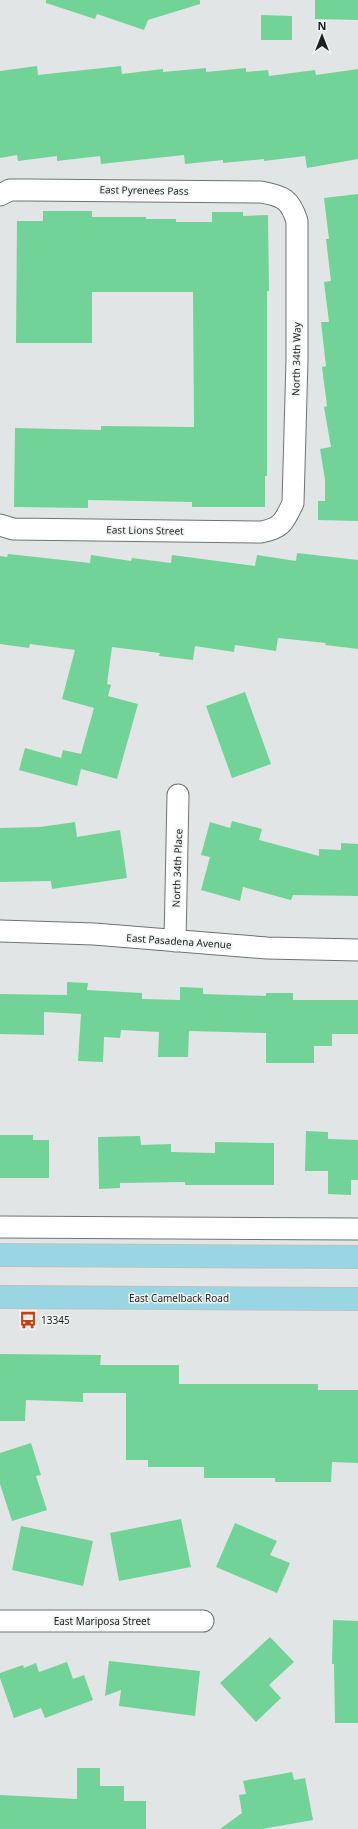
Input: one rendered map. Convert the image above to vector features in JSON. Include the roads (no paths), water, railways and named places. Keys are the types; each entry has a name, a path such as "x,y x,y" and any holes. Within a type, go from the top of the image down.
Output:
{"main road":[{"path":"0,1255 358,1257"},
{"name":"East Camelback Road","path":"0,1296 358,1299"}],"street":[{"name":"East Pyrenees Pass","path":"0,195 10,190 261,192 278,195 287,201"},
{"name":"North 34th Way","path":"286,518 293,503 297,360 297,221 293,209 287,201"},
{"name":"East Lions Street","path":"0,525 13,529 261,532 275,529 286,518"},
{"name":"North 34th Place","path":"175,941 178,795"},
{"name":"East Pasadena Avenue","path":"0,930 94,934 267,948 358,950"},
{"path":"0,1226 358,1229"},
{"name":"East Mariposa Street","path":"0,1621 203,1621"}],"place":[{"name":"13345","path":"28,1320"}]}
